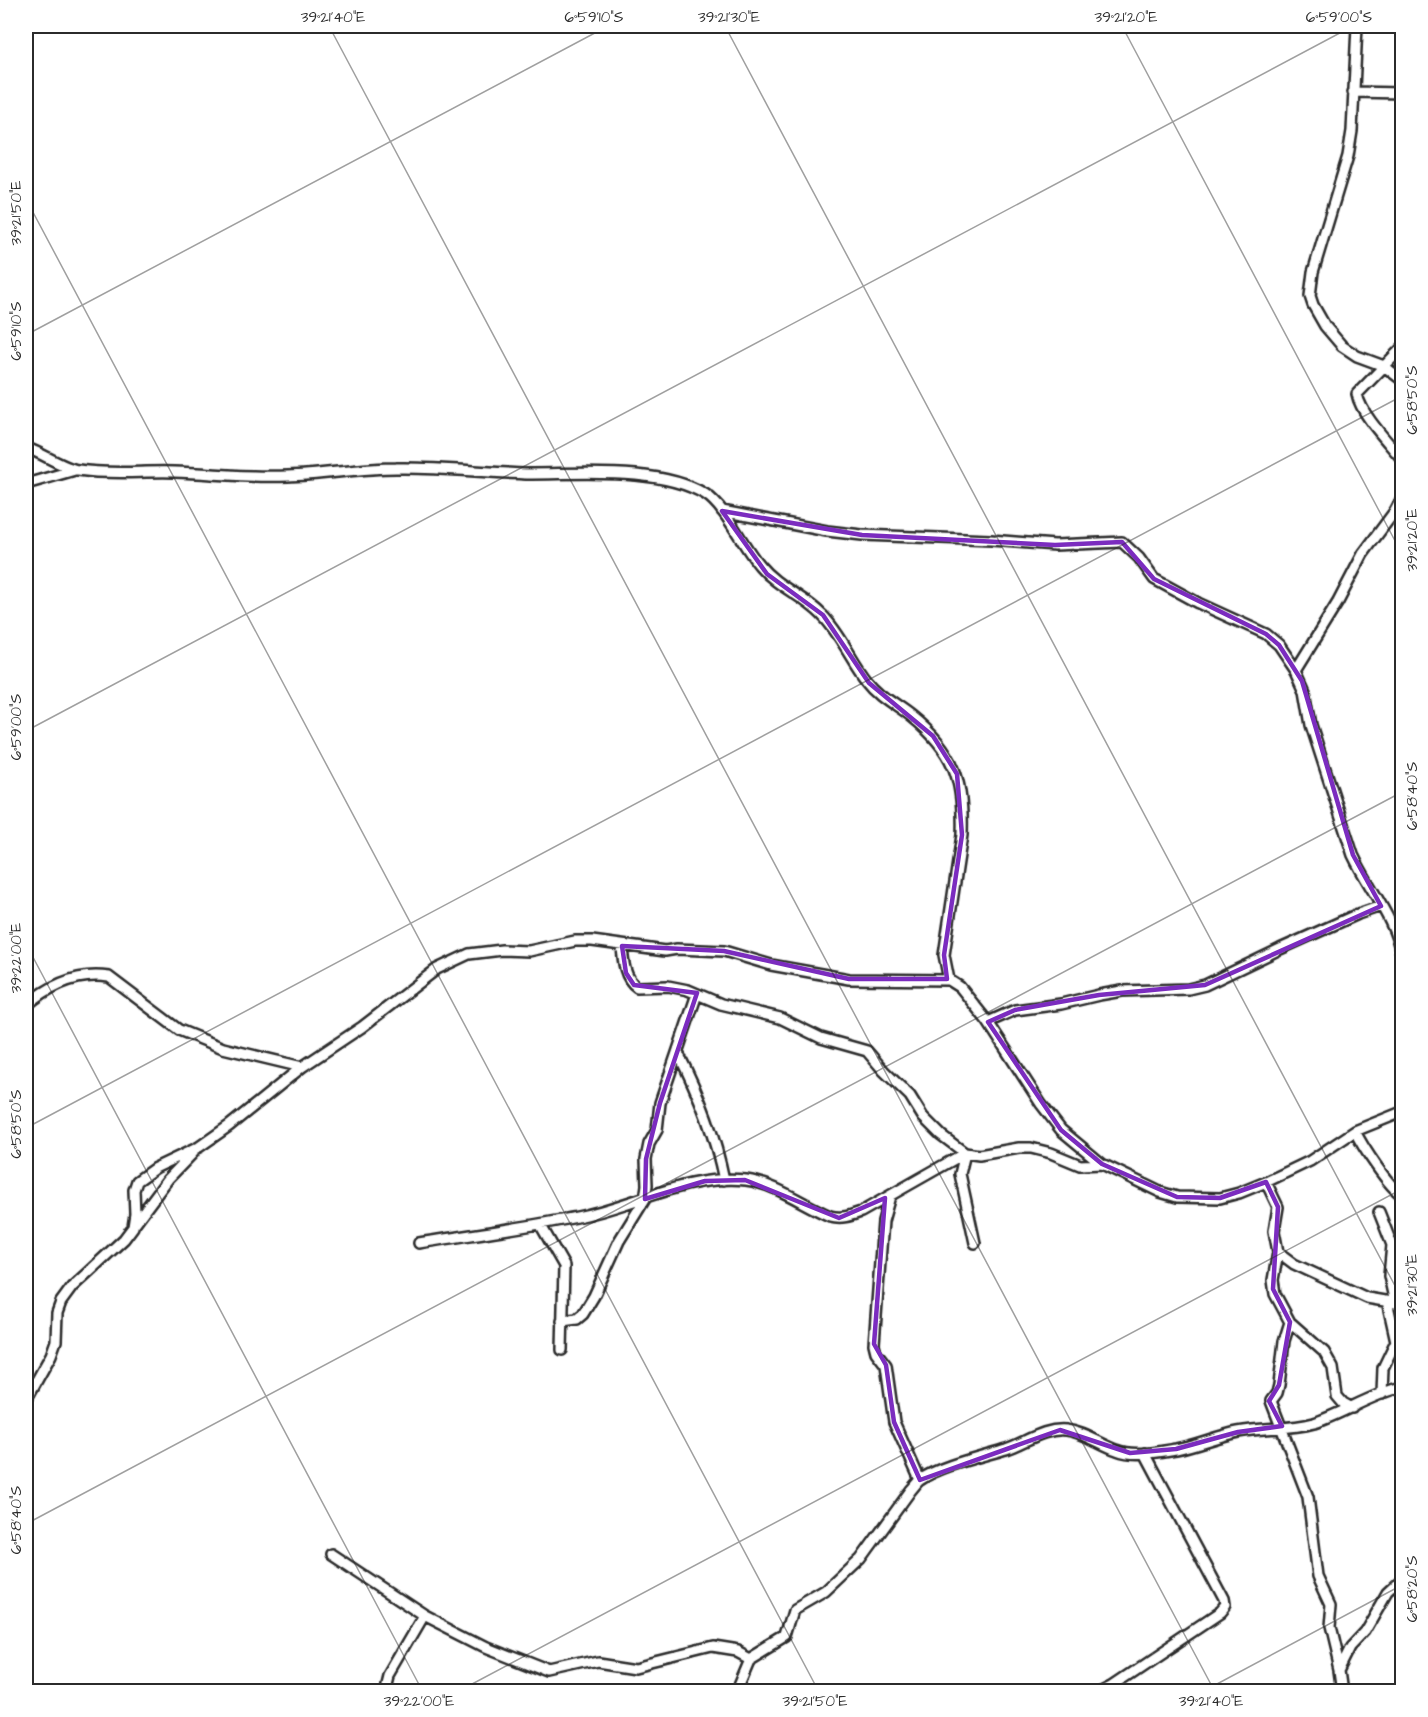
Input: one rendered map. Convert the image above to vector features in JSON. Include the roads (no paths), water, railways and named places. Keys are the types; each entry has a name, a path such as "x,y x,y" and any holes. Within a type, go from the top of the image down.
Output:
{"street":[{"path":"1357,26 1352,131 1348,156 1313,272 1310,296 1325,326 1342,346 1357,356 1384,366 1402,380"},
{"path":"1353,92 1402,93"},
{"path":"1402,348 1357,394 1357,398 1373,423 1402,459"},
{"path":"26,448 75,470"},
{"path":"26,484 75,470 287,476 394,468 640,476 692,488 706,495 722,511 744,547 767,574 823,615 869,683 933,736 949,757 957,774 963,820 945,955 949,980"},
{"path":"1296,670 1333,611 1363,554 1402,498"},
{"path":"722,511 827,531 862,535 1055,545 1122,542 1139,558 1154,579 1198,603 1266,634 1279,645 1296,670 1305,690 1311,725 1353,855 1393,928 1402,958"},
{"path":"988,1022 1015,1010 1061,1004 1122,991 1205,985 1280,949 1381,906"},
{"path":"26,1400 51,1355 56,1341 57,1313 61,1302 72,1287 124,1239 168,1179 199,1147 250,1110 302,1067 356,1031 437,969 469,954 502,950 530,951 575,941 665,951 677,949 724,951 771,965 849,979 949,980 960,987 988,1022 1036,1096 1062,1130 1102,1164 1160,1192 1177,1197 1220,1198 1266,1182 1321,1155 1355,1131 1402,1112"},
{"path":"622,946 626,973 634,985 677,987 734,1008 780,1018 821,1038 867,1051 910,1096 923,1117 941,1135 965,1153 979,1155 1031,1148 1080,1164 1102,1164"},
{"path":"26,1006 48,988 76,977 98,975 109,977 179,1030 223,1048 302,1067"},
{"path":"562,1321 577,1319 584,1314 619,1241 645,1199 647,1185 645,1167 648,1149 657,1130 662,1096 697,994"},
{"path":"678,1053 698,1093 719,1155 724,1180"},
{"path":"1355,1131 1394,1189 1402,1194"},
{"path":"133,1227 134,1190 137,1181 155,1168 199,1147"},
{"path":"419,1243 540,1224 606,1210 705,1181 745,1180 765,1184 820,1212 839,1218 861,1212 965,1153"},
{"path":"965,1153 960,1174 975,1243"},
{"path":"1266,1182 1278,1207 1274,1231 1278,1252 1274,1267 1274,1288 1290,1322 1324,1352 1333,1368 1337,1396 1352,1408"},
{"path":"890,1196 883,1221 874,1344 876,1352 886,1365 894,1422 920,1480"},
{"path":"1379,1212 1392,1245 1389,1276 1395,1303 1396,1341 1383,1368 1382,1394"},
{"path":"540,1224 564,1266 562,1350"},
{"path":"1278,1252 1294,1264 1358,1294 1395,1303"},
{"path":"1290,1322 1284,1341 1279,1385 1271,1406 1282,1426 1308,1497 1318,1576 1331,1604 1329,1628 1342,1692"},
{"path":"739,1690 751,1659 787,1637 795,1610 826,1592 868,1552 920,1480 1007,1448 1035,1435 1059,1430 1079,1434 1118,1451 1145,1453 1176,1449 1238,1432 1282,1426 1293,1428 1315,1423 1402,1387"},
{"path":"1098,1692 1114,1684 1220,1613 1224,1607 1224,1601 1145,1453"},
{"path":"331,1554 425,1616 486,1647 549,1672 598,1661 636,1667 714,1648 738,1652 751,1659"},
{"path":"1339,1670 1350,1648 1369,1626 1388,1592 1402,1579"},
{"path":"390,1692 388,1684 390,1676 425,1616"}]}
